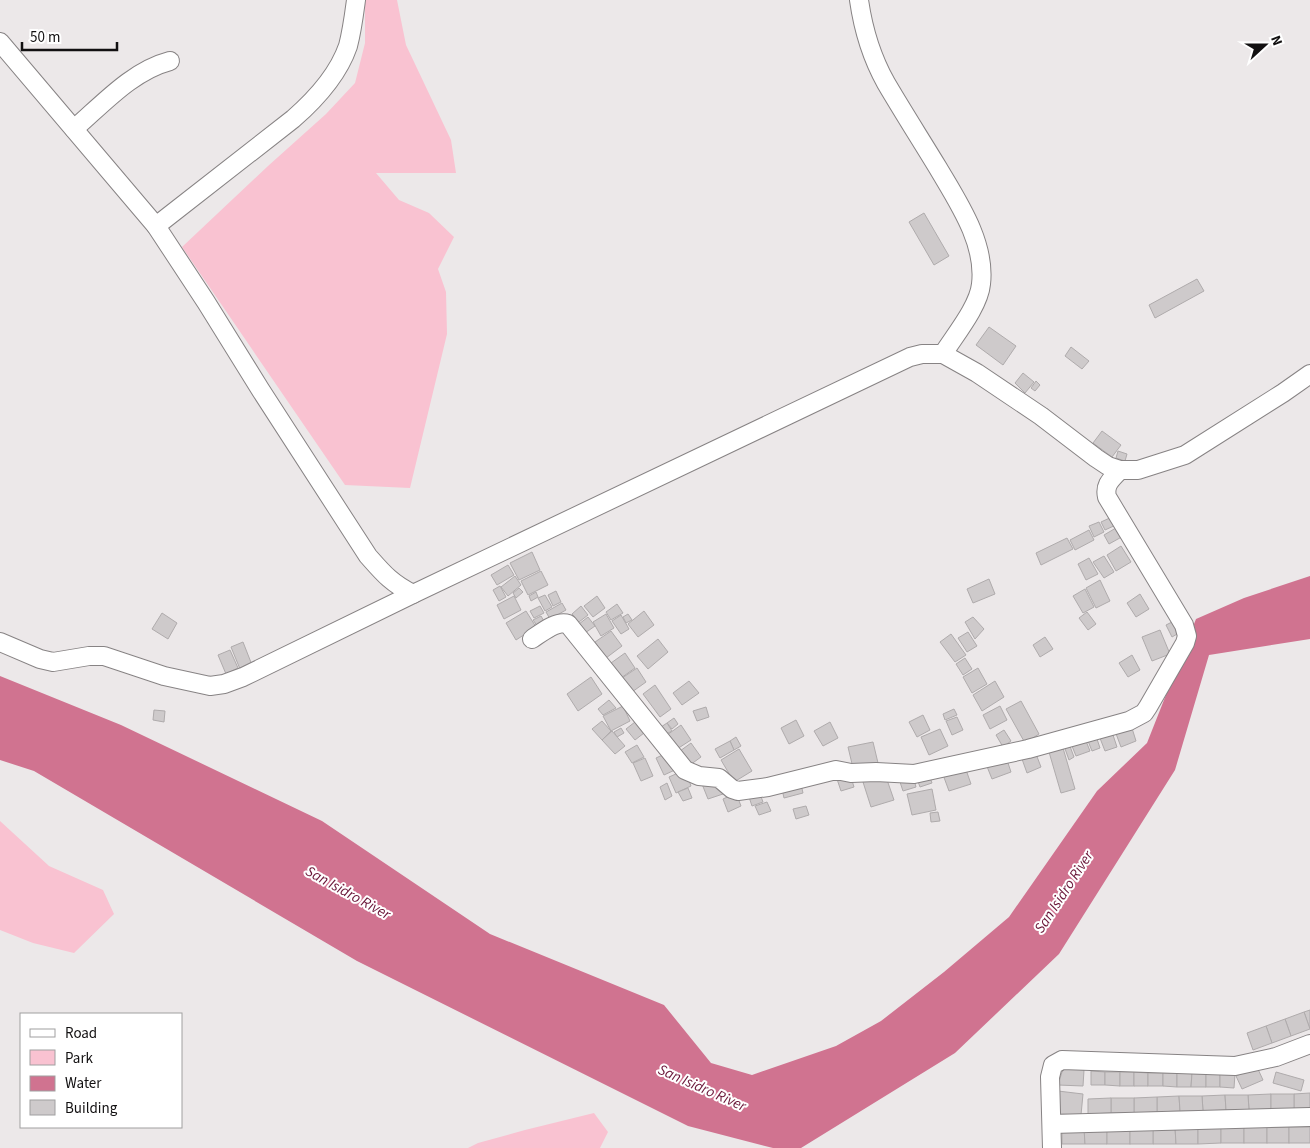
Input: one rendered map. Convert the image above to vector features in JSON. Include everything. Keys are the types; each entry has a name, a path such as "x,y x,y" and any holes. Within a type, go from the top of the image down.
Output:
{"street":[{"path":"156,226 293,119 321,91 337,68 348,46 356,0"},
{"path":"859,0 866,34 885,81 956,199 971,229 982,267 981,286 975,303 943,354"},
{"path":"0,42 156,226 368,556 386,577 397,586 412,594"},
{"path":"74,129 137,76 152,67 170,61"},
{"path":"0,642 46,661 53,662 89,656 104,656 164,676 210,686 224,684 244,677 412,594 910,357 922,354 943,354 976,373 1041,416 1096,458 1108,466 1120,470 1138,470 1185,454 1310,374"},
{"path":"532,639 558,624 568,624 685,770 699,776 718,778 732,789 738,791 768,787 836,770 851,773 914,774 1028,749 1129,722 1144,713 1185,643 1187,636 1184,625 1107,497 1106,485 1120,470"},
{"path":"1052,1148 1050,1077 1053,1065 1062,1060 1235,1066 1276,1056 1310,1044"},
{"path":"1052,1124 1310,1117"}],"green space":[{"path":"365,0 397,0 406,45 451,140 456,173 376,173 399,200 429,213 454,237 438,269 446,292 447,334 410,488 345,485 182,247 326,114 355,83 365,43"},
{"path":"0,821 49,866 103,890 114,914 74,953 33,943 0,930"},
{"path":"594,1113 608,1132 600,1148 468,1148 478,1143"}],"water":[{"name":"San Isidro River","path":"1310,576 1310,639 1209,655 1175,770 1059,954 955,1053 801,1148 773,1148 688,1126 357,961 34,771 0,760 0,676 121,725 322,821 490,934 664,1005 711,1063 752,1075 836,1046 881,1021 944,972 1009,917 1097,791 1147,743 1196,619 1244,598"}],"building":[{"path":"924,213 949,256 934,265 909,222"},
{"path":"1197,279 1204,291 1155,318 1149,305"},
{"path":"989,327 1016,346 1003,365 976,345"},
{"path":"1071,347 1089,361 1082,369 1065,356"},
{"path":"1023,373 1034,382 1025,393 1015,383"},
{"path":"1036,381 1040,385 1035,391 1031,388"},
{"path":"1102,431 1121,445 1112,457 1093,443"},
{"path":"1118,451 1127,454 1125,461 1116,458"},
{"path":"1114,516 1118,524 1105,530 1101,522"},
{"path":"1099,522 1104,532 1094,537 1089,526"},
{"path":"1121,525 1127,534 1109,544 1104,535"},
{"path":"1089,530 1094,540 1075,550 1070,540"},
{"path":"1067,538 1073,549 1041,565 1036,553"},
{"path":"1121,546 1131,562 1116,571 1107,555"},
{"path":"532,552 540,570 519,580 510,563"},
{"path":"1104,556 1114,572 1104,578 1093,562"},
{"path":"1089,558 1098,574 1086,580 1078,564"},
{"path":"508,565 514,575 497,585 491,575"},
{"path":"541,571 548,585 528,595 521,581"},
{"path":"515,576 521,585 508,596 501,587"},
{"path":"989,579 995,594 973,603 967,589"},
{"path":"1100,580 1110,601 1096,608 1086,588"},
{"path":"500,586 506,597 499,601 493,590"},
{"path":"519,588 523,592 516,598 513,593"},
{"path":"1085,589 1094,607 1083,613 1073,596"},
{"path":"556,591 561,602 553,606 548,595"},
{"path":"536,592 538,597 531,601 529,596"},
{"path":"1140,594 1149,609 1136,617 1127,603"},
{"path":"545,595 552,607 545,611 538,598"},
{"path":"514,596 521,610 504,619 497,605"},
{"path":"597,596 605,608 593,617 584,606"},
{"path":"562,603 566,610 550,619 546,612"},
{"path":"617,604 623,613 611,620 606,612"},
{"path":"540,606 544,613 534,618 530,611"},
{"path":"581,606 588,615 579,622 572,614"},
{"path":"526,611 536,627 516,640 506,623"},
{"path":"644,611 654,625 638,637 628,624"},
{"path":"1087,612 1096,624 1088,630 1079,618"},
{"path":"162,613 177,623 168,639 152,629"},
{"path":"606,614 614,628 601,636 593,622"},
{"path":"628,614 632,620 626,623 623,617"},
{"path":"621,615 629,629 621,634 612,621"},
{"path":"541,616 545,623 538,627 533,620"},
{"path":"588,617 595,626 585,633 579,624"},
{"path":"973,617 984,629 975,639 965,622"},
{"path":"1178,619 1184,630 1172,637 1166,625"},
{"path":"1160,630 1170,654 1152,661 1142,637"},
{"path":"611,631 622,646 606,658 595,642"},
{"path":"968,632 977,646 967,652 958,638"},
{"path":"951,634 966,655 955,662 940,642"},
{"path":"1045,637 1053,649 1040,657 1033,645"},
{"path":"658,639 668,652 648,669 637,656"},
{"path":"243,642 252,665 240,669 231,647"},
{"path":"230,650 238,668 226,674 218,655"},
{"path":"625,653 635,668 621,678 611,663"},
{"path":"1132,655 1140,670 1128,677 1119,663"},
{"path":"965,658 972,669 963,675 956,664"},
{"path":"637,668 646,682 632,692 622,678"},
{"path":"978,668 987,684 972,693 963,677"},
{"path":"591,677 602,694 578,711 567,694"},
{"path":"689,681 699,693 682,705 673,693"},
{"path":"995,681 1004,697 982,711 973,695"},
{"path":"655,685 671,709 660,717 643,694"},
{"path":"609,700 616,708 603,715 598,709"},
{"path":"1021,701 1039,734 1025,743 1006,709"},
{"path":"623,706 630,721 611,731 603,716"},
{"path":"1000,706 1007,720 990,729 983,715"},
{"path":"706,707 709,717 697,721 693,711"},
{"path":"954,709 957,715 945,720 943,714"},
{"path":"154,710 165,711 164,722 153,720"},
{"path":"923,715 930,730 917,737 909,722"},
{"path":"957,717 963,730 952,735 946,721"},
{"path":"674,718 678,724 672,729 667,723"},
{"path":"796,720 804,736 789,744 781,728"},
{"path":"602,721 611,731 602,740 592,729"},
{"path":"635,722 644,733 635,740 626,729"},
{"path":"830,722 838,738 823,746 814,731"},
{"path":"667,723 672,731 666,734 661,727"},
{"path":"681,725 691,740 677,749 667,735"},
{"path":"1131,725 1136,741 1121,747 1115,731"},
{"path":"621,728 624,733 617,737 614,732"},
{"path":"940,729 948,746 929,755 921,737"},
{"path":"1111,729 1117,747 1105,751 1098,733"},
{"path":"1004,730 1011,741 1003,747 996,735"},
{"path":"612,731 625,746 615,754 602,740"},
{"path":"1095,733 1100,748 1092,751 1086,736"},
{"path":"1084,736 1090,751 1076,756 1070,741"},
{"path":"736,737 741,746 734,750 730,741"},
{"path":"730,741 734,750 720,758 715,749"},
{"path":"1068,741 1074,757 1069,760 1063,743"},
{"path":"873,742 878,763 853,768 848,747"},
{"path":"691,743 701,757 690,765 680,751"},
{"path":"637,745 644,757 632,763 625,752"},
{"path":"1063,748 1075,789 1061,793 1049,752"},
{"path":"739,749 752,771 734,782 721,760"},
{"path":"669,752 677,769 664,775 656,758"},
{"path":"1036,754 1041,767 1027,773 1022,759"},
{"path":"1006,757 1011,772 992,779 986,764"},
{"path":"645,758 653,776 641,781 633,763"},
{"path":"964,764 971,784 949,791 942,772"},
{"path":"685,770 691,786 676,793 669,777"},
{"path":"928,772 932,783 920,787 916,776"},
{"path":"850,774 854,787 841,791 837,779"},
{"path":"885,774 894,800 871,807 863,782"},
{"path":"913,776 916,787 903,791 899,779"},
{"path":"718,778 723,794 708,799 702,784"},
{"path":"800,780 803,793 784,798 781,785"},
{"path":"667,783 672,796 665,800 660,787"},
{"path":"688,788 692,798 683,801 678,792"},
{"path":"932,789 936,810 912,815 907,794"},
{"path":"759,791 763,802 752,806 748,794"},
{"path":"736,793 741,806 728,812 723,799"},
{"path":"767,802 771,811 759,815 755,806"},
{"path":"806,806 809,815 796,819 793,809"},
{"path":"938,812 940,821 931,822 930,813"},
{"path":"1310,1010 1310,1029 1304,1012"},
{"path":"1304,1012 1310,1029 1291,1036 1285,1019"},
{"path":"1285,1019 1291,1036 1272,1043 1266,1026"},
{"path":"1266,1026 1272,1043 1253,1050 1247,1033"},
{"path":"1257,1067 1263,1080 1242,1089 1236,1076"},
{"path":"1066,1068 1084,1070 1083,1086 1058,1085 1062,1072"},
{"path":"1091,1071 1105,1072 1105,1085 1091,1085"},
{"path":"1105,1072 1120,1072 1120,1086 1105,1085"},
{"path":"1120,1072 1134,1072 1134,1086 1120,1086"},
{"path":"1134,1072 1148,1073 1148,1086 1134,1086"},
{"path":"1276,1072 1304,1080 1301,1091 1273,1083"},
{"path":"1148,1073 1163,1073 1163,1086 1148,1086"},
{"path":"1163,1073 1177,1073 1177,1087 1163,1086"},
{"path":"1177,1073 1192,1073 1191,1087 1177,1087"},
{"path":"1192,1073 1206,1074 1206,1087 1191,1087"},
{"path":"1206,1074 1220,1074 1220,1087 1206,1087"},
{"path":"1220,1074 1235,1074 1234,1088 1220,1087"},
{"path":"1058,1091 1083,1094 1081,1115 1057,1114"},
{"path":"1310,1093 1310,1108 1294,1109 1294,1094"},
{"path":"1271,1094 1271,1109 1249,1110 1248,1095"},
{"path":"1271,1094 1294,1094 1294,1109 1271,1109"},
{"path":"1225,1095 1226,1110 1203,1111 1202,1096"},
{"path":"1225,1095 1248,1095 1249,1110 1226,1110"},
{"path":"1179,1096 1180,1111 1157,1112 1157,1097"},
{"path":"1179,1096 1202,1096 1203,1111 1180,1111"},
{"path":"1157,1097 1157,1112 1134,1113 1134,1098"},
{"path":"1111,1098 1134,1098 1134,1113 1111,1113"},
{"path":"1111,1098 1111,1113 1088,1114 1088,1099"},
{"path":"1175,1127 1176,1144 1153,1144 1153,1128"},
{"path":"1175,1127 1198,1127 1198,1144 1176,1144"},
{"path":"1198,1127 1221,1127 1221,1143 1198,1144"},
{"path":"1221,1127 1244,1127 1244,1143 1221,1143"},
{"path":"1244,1127 1267,1127 1267,1143 1244,1143"},
{"path":"1267,1127 1289,1127 1289,1143 1267,1143"},
{"path":"1289,1127 1310,1127 1310,1143 1289,1143"},
{"path":"1062,1128 1084,1128 1085,1144 1062,1144"},
{"path":"1084,1128 1107,1128 1107,1144 1085,1144"},
{"path":"1107,1128 1130,1128 1130,1144 1107,1144"},
{"path":"1130,1128 1153,1128 1153,1144 1130,1144"}]}
